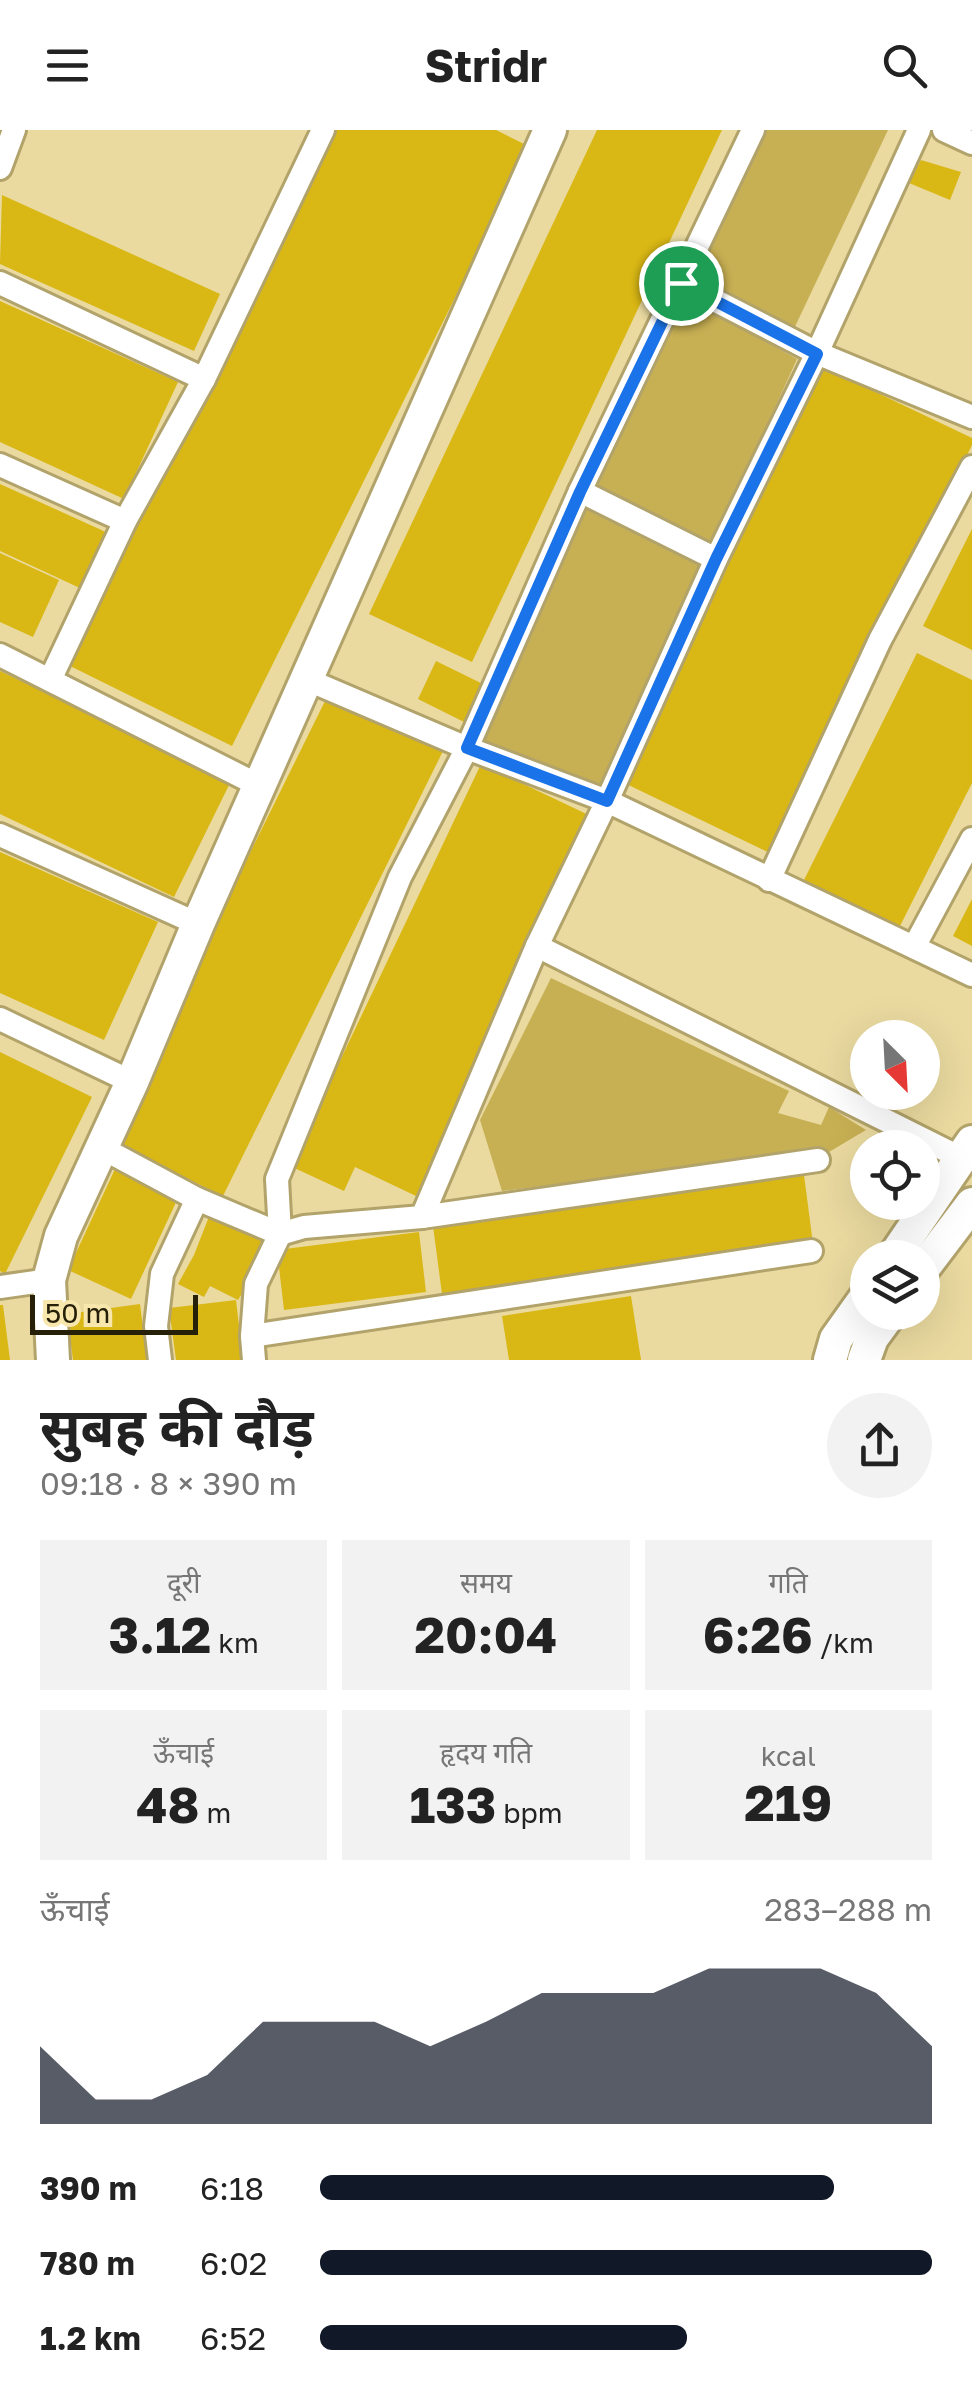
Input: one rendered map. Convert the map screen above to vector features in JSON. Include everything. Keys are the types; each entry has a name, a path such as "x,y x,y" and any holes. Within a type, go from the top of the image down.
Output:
{"street":[{"path":"0,168 14,130"},
{"path":"50,680 124,521 204,379 323,130"},
{"path":"254,1360 256,1284 280,1234 277,1180 400,878 467,748 580,492 753,130"},
{"path":"422,1216 537,946 919,130"},
{"path":"944,130 972,143"},
{"path":"53,1360 50,1280 62,1236 308,680 542,133"},
{"path":"0,283 204,379"},
{"path":"681,283 817,354 972,417"},
{"path":"0,464 124,521"},
{"path":"769,880 880,640 972,466"},
{"path":"580,492 716,559"},
{"path":"0,655 260,786"},
{"path":"308,680 467,748 607,801 972,975"},
{"path":"0,835 198,924"},
{"path":"914,947 972,839"},
{"path":"537,946 967,1150 905,1240"},
{"path":"0,1019 132,1082"},
{"path":"102,1148 197,1199 280,1234 818,1160"},
{"path":"160,1360 156,1326 162,1274 197,1199"},
{"path":"940,1246 972,1204"},
{"path":"252,1336 811,1251"},
{"path":"0,1287 50,1280"},
{"path":"830,1360 836,1339 850,1319"},
{"path":"864,1360 878,1330"}],"shaded area":[{"path":"765,130 888,130 792,333 692,280"},
{"path":"682,295 797,359 711,548 592,487"},
{"path":"584,502 708,561 605,796 474,746"},
{"path":"551,978 789,1091 778,1113 821,1125 829,1107 866,1130 850,1130 850,1140 829,1152 502,1191 480,1120"}],"building":[{"path":"335,130 496,130 530,147 232,746 68,665"},
{"path":"597,130 722,130 472,662 369,614"},
{"path":"921,160 961,172 950,200 909,183"},
{"path":"2,195 220,294 194,351 0,264"},
{"path":"0,301 178,382 124,499 0,442"},
{"path":"819,365 972,438 972,445 774,855 618,780"},
{"path":"0,484 108,533 82,589 0,551"},
{"path":"972,529 972,650 923,626"},
{"path":"0,553 59,580 33,637 0,622"},
{"path":"917,653 972,680 972,783 899,928 804,880"},
{"path":"436,661 491,688 472,726 418,699"},
{"path":"0,671 231,781 174,897 0,814"},
{"path":"328,695 443,751 223,1196 108,1140"},
{"path":"481,764 595,818 416,1196 355,1167 344,1191 290,1166"},
{"path":"0,852 158,922 104,1040 0,993"},
{"path":"972,899 972,946 953,936"},
{"path":"0,1052 92,1097 5,1274 0,1271"},
{"path":"115,1169 178,1198 131,1299 68,1270"},
{"path":"804,1175 813,1244 442,1294 433,1226"},
{"path":"210,1214 264,1242 238,1300 210,1286 204,1297 178,1284"},
{"path":"419,1232 426,1292 284,1310 277,1250"},
{"path":"631,1296 641,1360 509,1360 502,1316"},
{"path":"236,1300 243,1360 176,1360 169,1308"},
{"path":"140,1304 147,1360 73,1360 67,1314"},
{"path":"3,1305 10,1360 0,1360"}],"route":[{"path":"681,283 817,354 716,559 607,801 467,748 580,492 681,283"}]}
